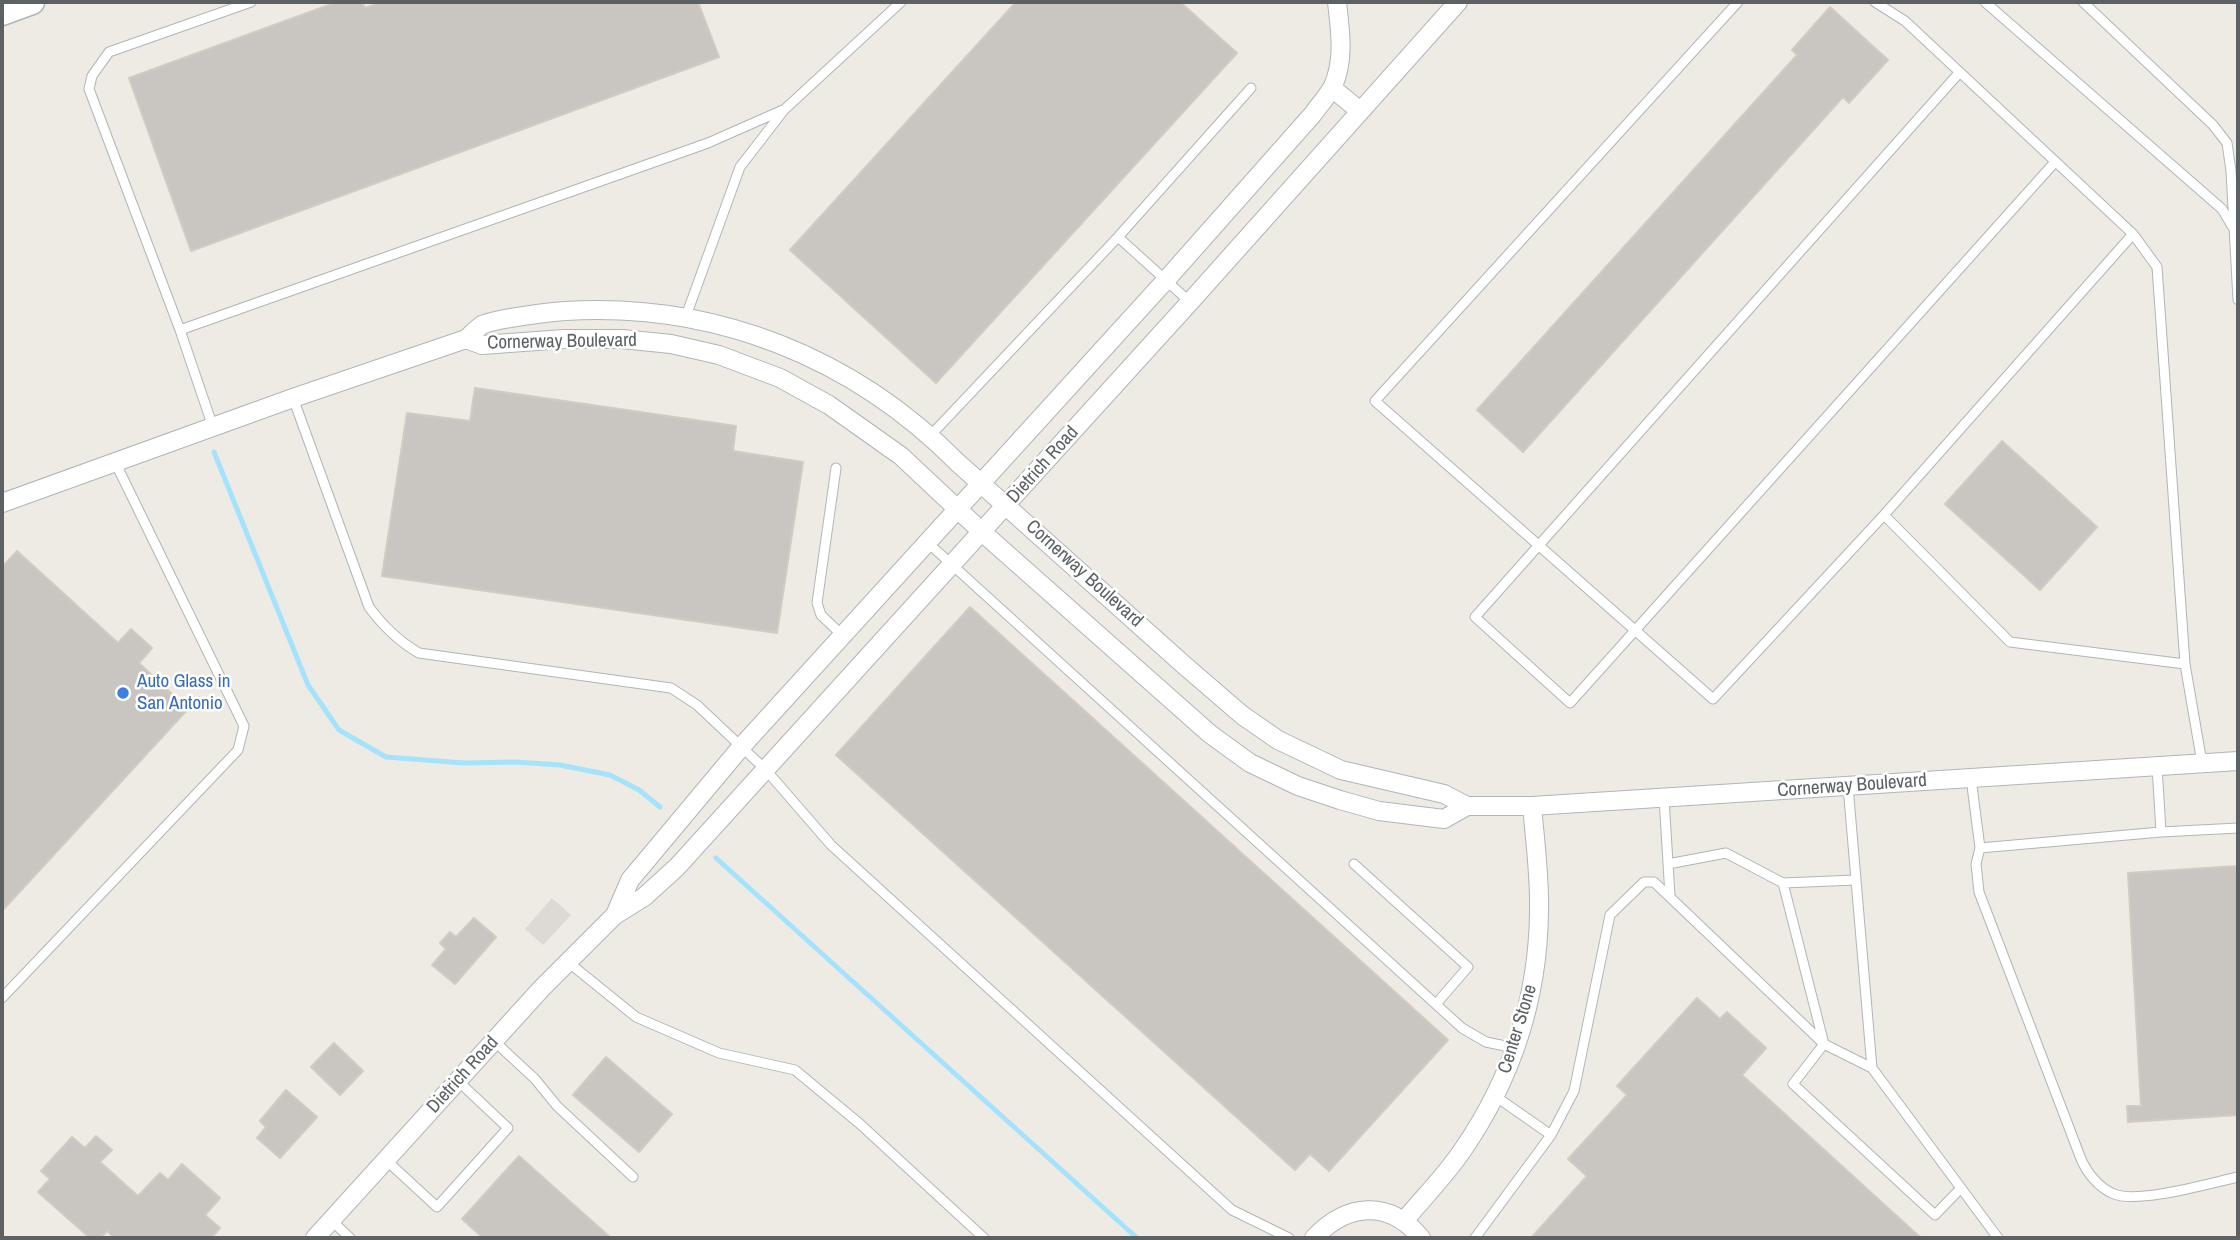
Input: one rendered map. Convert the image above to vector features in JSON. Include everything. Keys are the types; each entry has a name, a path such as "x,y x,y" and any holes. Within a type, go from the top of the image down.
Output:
{"main road":[{"path":"2,13 32,2"}],"street":[{"name":"Dietrich Road","path":"615,915 630,880 742,746 1166,281 1313,114 1332,88 1340,62 1337,2"},
{"name":"Dietrich Road","path":"315,1238 568,962 615,915 644,897 677,867 1007,506 1458,2"},
{"path":"1332,88 1360,111"},
{"name":"Cornerway Boulevard","path":"2,503 466,339 483,325 550,312 600,309 686,316 768,338 827,366 888,403 931,435 981,483 1242,715 1278,740 1341,770 1444,794 1466,806 1532,806 2238,761"},
{"name":"Cornerway Boulevard","path":"466,339 482,345 564,339 622,339 671,344 719,355 780,378 829,405 901,456 956,509 1210,734 1250,763 1297,786 1379,811 1444,819 1466,806"},
{"name":"Center Stone","path":"1405,1221 1460,1154 1495,1096 1515,1048 1530,996 1537,953 1539,910 1532,806"},
{"path":"1314,1238 1328,1223 1346,1214 1366,1210 1386,1212 1405,1221 1421,1238"}],"lane":[{"path":"213,427 180,330 89,89 92,76 109,52 251,2"},
{"path":"686,316 740,167 785,109 901,2"},
{"path":"1738,2 1375,401 1713,699 1884,516 2133,234"},
{"path":"1875,2 1905,21 2133,234 2157,267 2185,664 2202,763"},
{"path":"1985,2 2222,209 2233,227"},
{"path":"2083,2 2213,125 2227,143 2238,300"},
{"path":"1959,73 1475,617 1570,703 2055,163"},
{"path":"931,435 1118,237 1251,88"},
{"path":"180,330 708,143 785,109"},
{"path":"1118,237 1190,302"},
{"path":"293,398 369,607 404,644 419,653 671,688 697,705 766,770 831,845 1232,1210 1289,1238"},
{"path":"2,998 238,750 244,726 115,462"},
{"path":"836,468 817,603 821,615 842,635"},
{"path":"1884,516 2010,642 2185,664"},
{"path":"927,542 1462,1028 1486,1042 1515,1048"},
{"path":"2157,766 2161,832"},
{"path":"1971,778 1980,848 1976,864 1979,892 2088,1174 2113,1194 2134,1198 2238,1177"},
{"path":"1848,786 1872,1068"},
{"path":"1664,798 1670,896"},
{"path":"1980,848 2238,828"},
{"path":"1668,864 1726,853 1783,883 1856,880"},
{"path":"1354,864 1468,967 1436,1004"},
{"path":"1475,1238 1551,1135 1574,1091 1610,915 1644,882 1654,881 1824,1044 1872,1068 1998,1238"},
{"path":"1783,883 1824,1044"},
{"path":"568,962 636,1017 719,1053 795,1070 860,1124 984,1238"},
{"path":"494,1041 535,1079 557,1106 633,1177"},
{"path":"1824,1044 1793,1084 1934,1215 1961,1188"},
{"path":"386,1160 437,1207 508,1128 458,1081"},
{"path":"1495,1096 1551,1135"},
{"path":"331,1220 350,1238"}],"shaded area":[{"path":"552,898 571,915 543,945 525,929"}],"building":[{"path":"337,2 362,2 365,8 382,2 698,2 719,57 191,251 129,78"},
{"path":"1016,2 1180,2 1237,53 936,383 790,250"},
{"path":"1830,7 1888,60 1849,103 1843,97 1523,452 1477,410 1797,55 1792,50"},
{"path":"475,388 736,426 733,451 803,462 777,633 382,576 407,413 470,421"},
{"path":"2002,441 2097,527 2040,590 1945,504"},
{"path":"17,551 118,643 131,629 152,648 139,663 188,709 2,911 2,567"},
{"path":"970,607 1448,1040 1329,1171 1310,1154 1295,1170 836,755"},
{"path":"2238,866 2238,1115 2128,1122 2127,1106 2141,1106 2128,873"},
{"path":"474,918 496,937 455,984 432,965 446,949 440,943 450,932 456,937"},
{"path":"1697,998 1720,1019 1727,1012 1766,1048 1742,1075 1921,1238 1531,1238 1587,1176 1568,1159 1627,1095 1617,1086"},
{"path":"334,1043 363,1071 340,1095 311,1067"},
{"path":"606,1057 672,1114 639,1152 573,1095"},
{"path":"286,1090 317,1117 280,1158 257,1138 266,1127 260,1121"},
{"path":"96,1136 112,1150 100,1162 138,1196 160,1173 168,1180 182,1164 220,1198 205,1215 220,1228 211,1238 115,1238 107,1231 100,1238 90,1238 38,1192 50,1179 41,1171 72,1137 85,1148"},
{"path":"519,1156 611,1238 483,1238 462,1219"}],"waterway":[{"path":"214,452 308,685 339,730 386,757 464,763 560,765 610,775 639,790 660,807"},
{"path":"716,858 1137,1238"}],"place":[{"name":"Auto Glass in San Antonio","path":"123,693"}]}
